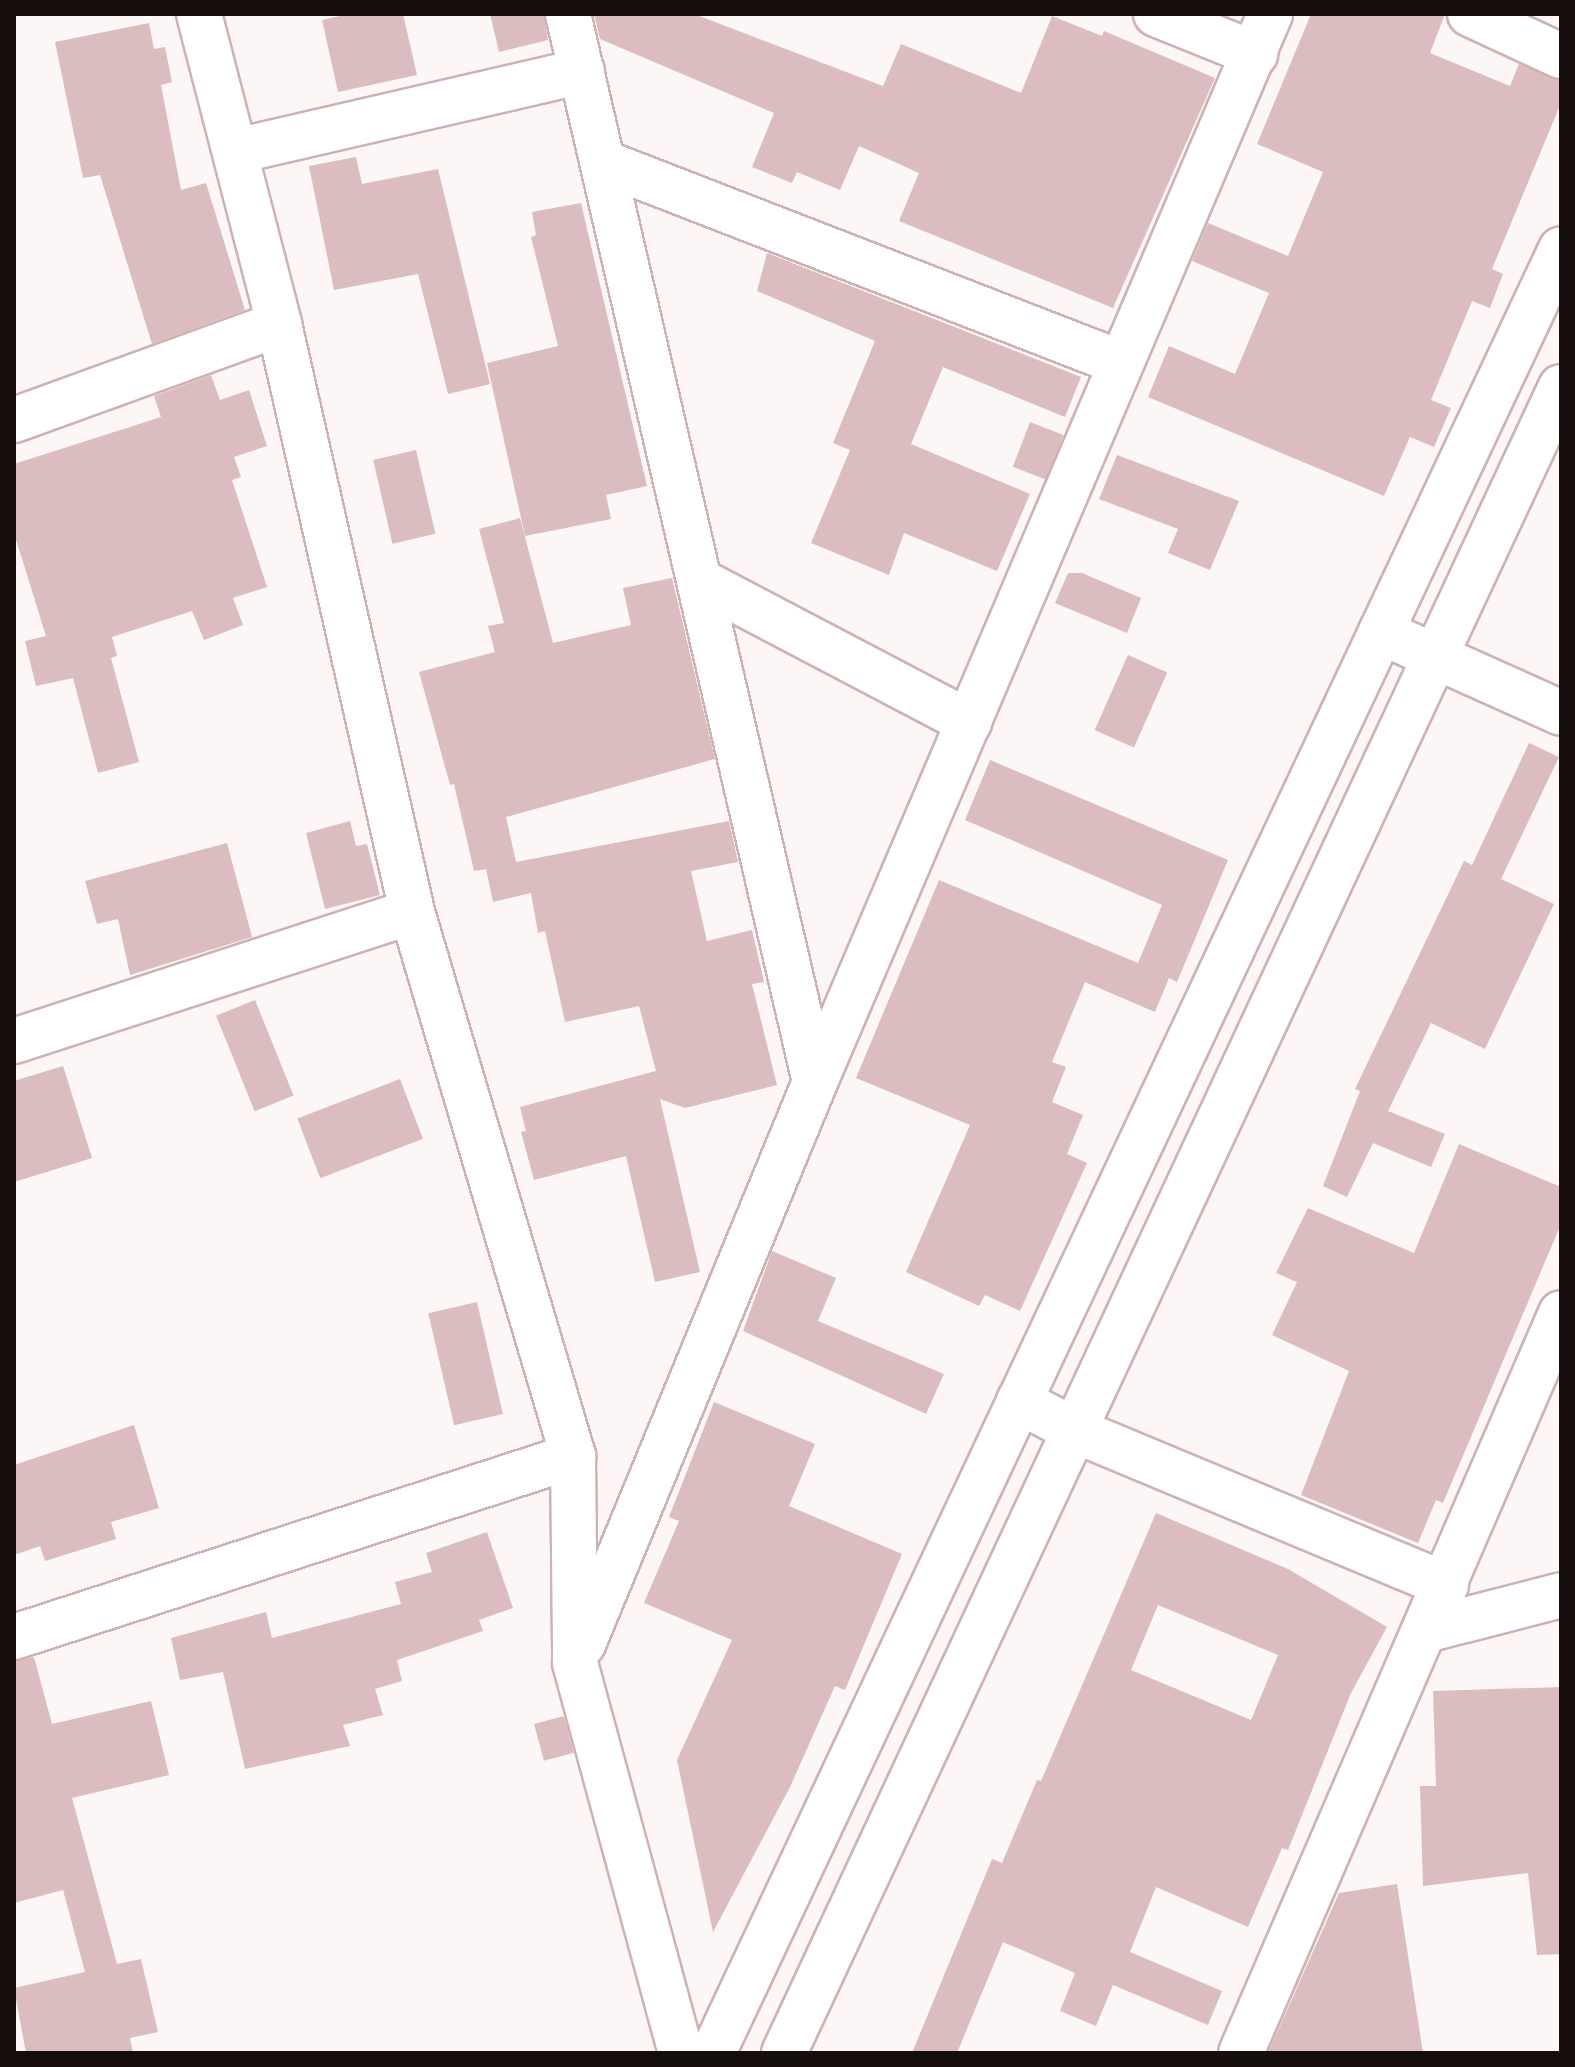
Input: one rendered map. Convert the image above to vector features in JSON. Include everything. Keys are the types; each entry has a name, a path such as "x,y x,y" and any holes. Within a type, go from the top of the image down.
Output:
{"main road":[{"path":"199,14 279,324 412,912 573,1456 575,1663 681,2053"},
{"path":"568,14 605,163 815,1082"},
{"path":"1156,14 1255,54"},
{"path":"575,1663 815,1082 1270,14"},
{"path":"1470,14 1561,56"},
{"path":"236,151 582,71"},
{"path":"605,163 1121,363"},
{"path":"713,2053 1561,249"},
{"path":"14,420 279,324"},
{"path":"784,2053 1561,387"},
{"path":"700,581 969,722"},
{"path":"1381,632 1434,659 1561,713"},
{"path":"14,1041 412,912"},
{"path":"1241,2053 1446,1585 1561,1313"},
{"path":"1019,1401 1074,1430 1446,1585"},
{"path":"14,1637 573,1456"},
{"path":"1426,1630 1561,1595"}],"building":[{"path":"349,14 403,14 417,75 338,92 322,20"},
{"path":"490,14 544,14 548,40 499,52"},
{"path":"594,14 694,14 883,86 901,44 1021,93 1052,16 1102,36 1104,31 1215,78 1113,308 899,221 919,173 859,146 840,190 797,172 792,183 752,167 774,113 600,39"},
{"path":"1311,14 1445,14 1430,53 1510,86 1519,64 1561,81 1561,103 1492,269 1503,274 1490,308 1472,301 1431,400 1451,408 1434,447 1410,437 1384,496 1148,397 1169,346 1235,374 1269,293 1192,261 1208,223 1288,256 1323,172 1257,144"},
{"path":"149,23 154,49 165,47 172,82 161,85 181,190 206,183 245,310 152,344 100,175 83,178 55,42"},
{"path":"356,157 362,184 438,169 490,384 448,394 418,274 334,290 309,166"},
{"path":"581,203 647,486 606,495 611,519 525,536 487,363 558,346 531,237 536,235 532,212"},
{"path":"767,253 1081,377 1065,417 943,367 911,444 1030,494 997,571 904,533 889,575 811,543 850,450 833,443 875,341 757,291"},
{"path":"211,375 220,400 249,390 267,446 234,457 241,477 232,480 267,587 233,598 243,625 204,640 192,611 112,637 117,656 111,658 139,762 98,773 73,678 36,686 25,641 46,636 14,533 14,464 161,417 154,396"},
{"path":"1030,422 1064,435 1046,480 1013,467"},
{"path":"416,450 435,534 392,544 373,460"},
{"path":"1117,455 1239,501 1210,570 1168,553 1178,529 1099,499"},
{"path":"520,518 553,643 631,625 623,588 672,578 715,759 506,817 516,862 729,821 738,862 691,871 707,941 752,930 764,982 752,984 777,1085 685,1108 660,1099 700,1272 655,1282 626,1156 534,1180 521,1132 526,1131 520,1107 656,1071 639,1006 565,1022 545,931 538,933 531,893 493,902 486,869 474,871 454,784 450,785 419,672 495,652 488,626 504,623 479,529"},
{"path":"1068,573 1082,573 1141,598 1127,633 1055,603"},
{"path":"1128,655 1167,672 1134,747 1095,730"},
{"path":"1529,743 1559,757 1501,879 1554,904 1485,1049 1431,1023 1388,1111 1445,1134 1431,1167 1373,1143 1347,1197 1323,1186 1360,1091 1355,1089 1464,861 1472,865"},
{"path":"990,760 1228,860 1177,982 1169,978 1155,1012 1085,982 1052,1062 1066,1067 1052,1102 1083,1115 1067,1154 1087,1163 1020,1311 985,1295 979,1306 906,1272 970,1125 856,1078 939,880 1138,963 1162,905 965,820"},
{"path":"350,821 356,846 367,844 380,895 325,909 306,833"},
{"path":"227,843 252,937 130,975 118,919 97,924 85,881"},
{"path":"255,1000 294,1095 255,1111 216,1016"},
{"path":"63,1066 92,1158 14,1182 14,1081"},
{"path":"400,1079 423,1139 320,1178 297,1118"},
{"path":"1459,1144 1561,1187 1561,1224 1443,1503 1436,1500 1418,1543 1301,1495 1349,1371 1272,1335 1297,1282 1276,1273 1308,1208 1414,1253"},
{"path":"772,1251 836,1278 818,1321 944,1374 926,1414 743,1331"},
{"path":"477,1302 503,1414 454,1425 428,1313"},
{"path":"714,1402 815,1444 789,1506 902,1554 845,1690 835,1686 790,1787 713,1932 677,1760 732,1640 644,1603 679,1521 669,1517"},
{"path":"134,1425 159,1508 111,1522 116,1539 45,1561 40,1546 14,1555 14,1465"},
{"path":"1156,1513 1288,1569 1387,1627 1351,1693 1288,1850 1282,1848 1248,1927 1156,1887 1130,1952 1222,1991 1208,2025 1113,1985 1096,2026 1060,2011 1075,1973 1003,1942 957,2053 912,2053 992,1859 1002,1863 1037,1780 1041,1781","holes":["1158,1605 1278,1655 1251,1720 1131,1670"]},
{"path":"487,1532 513,1608 479,1620 483,1631 397,1660 402,1681 375,1689 383,1715 343,1725 350,1746 245,1769 223,1672 180,1680 171,1638 266,1612 272,1638 401,1604 395,1582 432,1572 426,1553"},
{"path":"34,1657 52,1724 151,1701 169,1775 72,1798 117,1964 141,1959 158,2032 130,2038 133,2053 26,2053 14,1988 85,1972 63,1890 14,1903 14,1661"},
{"path":"1561,1687 1561,1954 1537,1955 1528,1873 1423,1886 1420,1786 1436,1786 1433,1691"},
{"path":"564,1716 574,1753 544,1761 534,1724"},
{"path":"1397,1884 1423,2053 1268,2053 1339,1893"}]}
